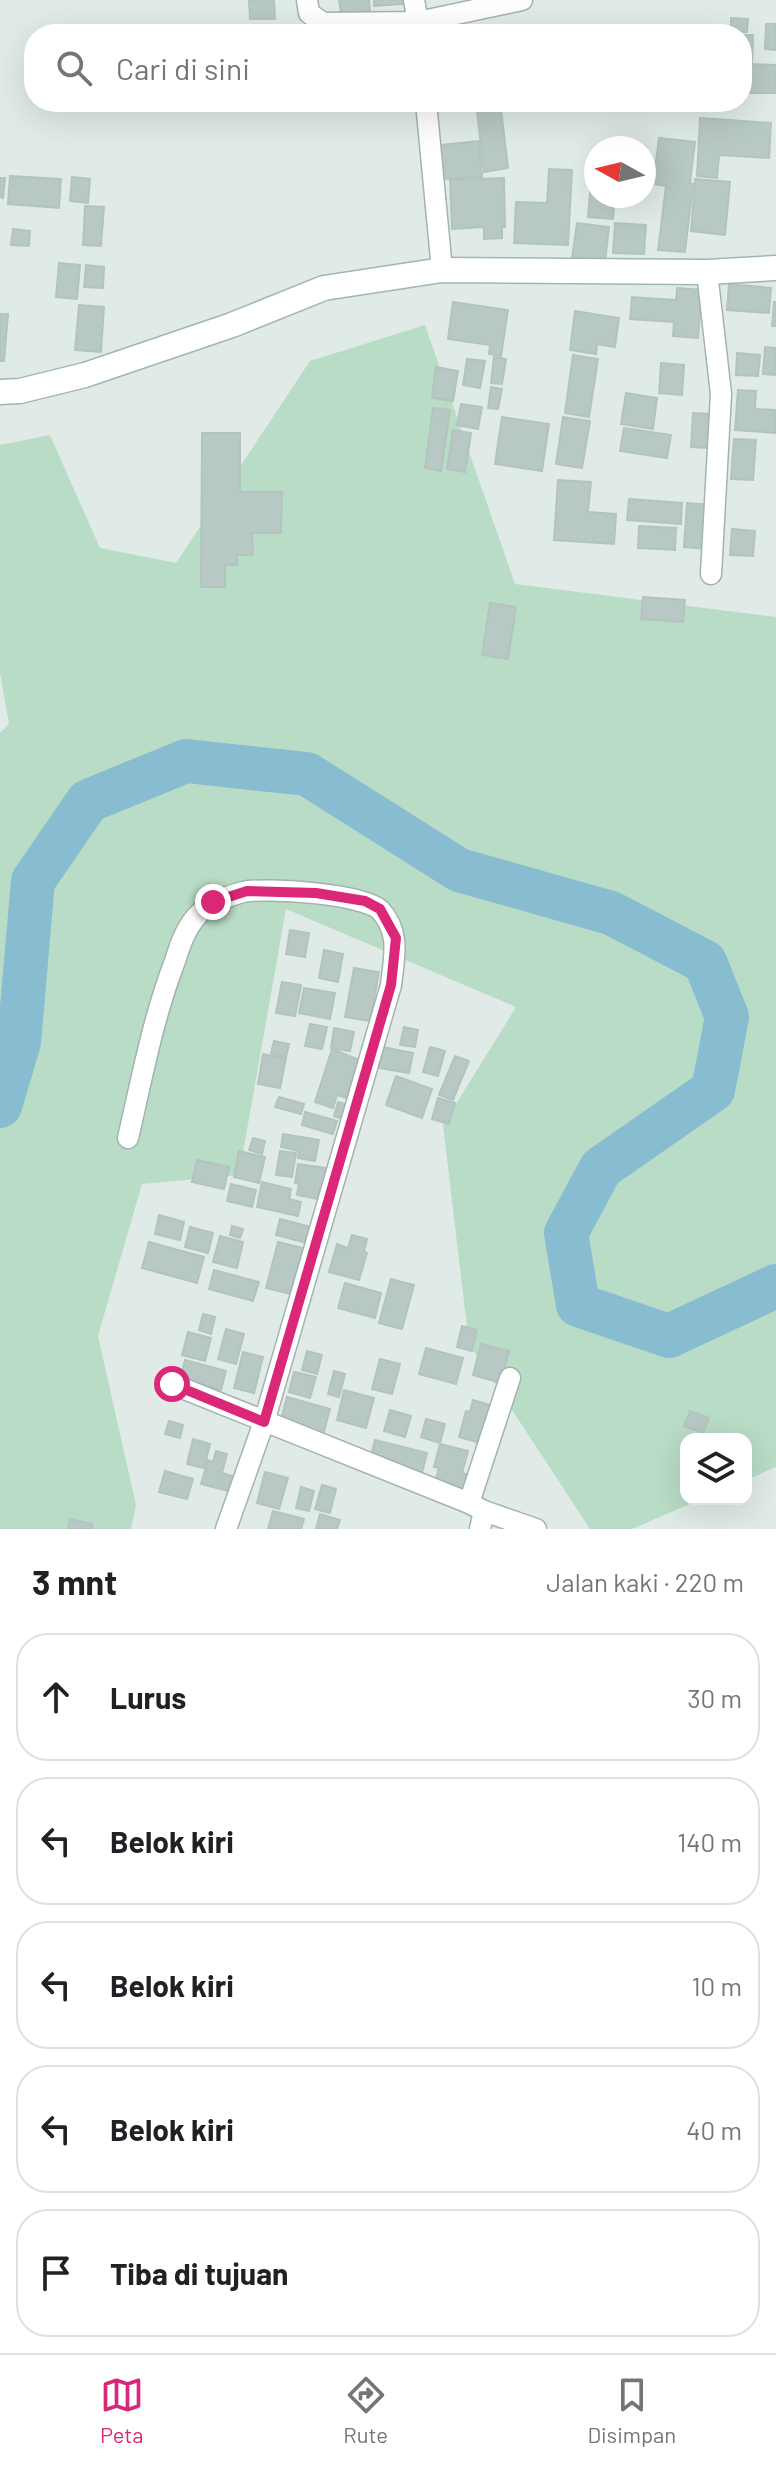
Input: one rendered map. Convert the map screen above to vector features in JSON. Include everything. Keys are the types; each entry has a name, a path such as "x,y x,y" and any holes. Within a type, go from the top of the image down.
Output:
{"main road":[{"path":"0,392 20,391 85,375 232,325 324,288 442,270 707,272 776,268"}],"street":[{"path":"307,0 309,13 323,23 342,24"},
{"path":"414,0 417,24"},
{"path":"433,24 522,0"},
{"path":"427,112 442,270"},
{"path":"707,272 721,394 711,574"},
{"path":"128,1138 161,997 186,931 198,914 213,902 247,891 316,893 365,901 380,909 396,938 391,985 264,1422 226,1529"},
{"path":"478,1514 510,1378"},
{"path":"172,1384 478,1514 536,1529"}],"green space":[{"path":"425,325 515,584 776,617 776,1467 752,1477 752,1433 680,1433 680,1505 687,1505 632,1529 590,1529 469,1344 443,1125 516,1007 286,909 239,1175 142,1184 98,1336 136,1505 131,1529 0,1529 0,733 9,724 0,673 0,445 50,435 100,548 176,563 310,361"}],"building":[{"path":"249,0 274,0 275,19 250,19"},
{"path":"339,0 369,0 370,11 341,14"},
{"path":"374,0 402,0 402,4 374,6"},
{"path":"731,18 748,19 748,24 731,24"},
{"path":"766,24 776,24 776,50 765,49"},
{"path":"752,64 776,65 776,93 752,93"},
{"path":"477,112 501,112 508,168 484,172"},
{"path":"700,118 771,123 769,158 719,155 717,178 697,176"},
{"path":"659,138 695,142 685,252 658,250 666,186 656,184"},
{"path":"479,141 482,177 443,179 441,145"},
{"path":"549,169 572,170 568,245 514,243 516,202 547,203"},
{"path":"10,176 61,179 59,208 8,204"},
{"path":"72,177 90,179 88,203 70,201"},
{"path":"0,178 5,178 3,198 0,197"},
{"path":"504,178 505,227 502,227 502,238 484,239 484,227 452,229 450,180"},
{"path":"695,179 730,182 725,235 691,231"},
{"path":"85,206 104,207 101,246 83,245"},
{"path":"589,208 614,208 613,219 588,217"},
{"path":"577,223 609,227 605,261 572,258"},
{"path":"615,223 646,225 644,254 613,253"},
{"path":"13,229 30,231 29,246 11,245"},
{"path":"59,263 80,265 77,299 56,297"},
{"path":"86,265 104,267 103,288 84,287"},
{"path":"729,284 771,288 769,313 727,310"},
{"path":"677,288 702,290 698,338 673,336 674,322 630,319 632,297 676,300"},
{"path":"453,302 508,310 501,356 489,354 490,345 448,339"},
{"path":"774,302 776,326 772,326"},
{"path":"79,305 104,307 101,352 75,350"},
{"path":"575,311 619,318 615,347 597,344 596,354 570,350"},
{"path":"0,314 8,314 4,361 0,361"},
{"path":"765,347 776,348 776,375 763,374"},
{"path":"737,353 760,355 758,376 736,375"},
{"path":"573,355 598,359 589,417 565,413"},
{"path":"494,357 506,359 502,384 491,383"},
{"path":"467,359 485,361 480,388 463,385"},
{"path":"661,363 684,365 682,395 659,393"},
{"path":"436,367 458,371 453,401 432,398"},
{"path":"491,387 502,389 498,409 488,408"},
{"path":"738,390 756,391 755,409 776,410 776,433 735,430"},
{"path":"626,393 657,398 653,429 621,424"},
{"path":"461,404 482,407 478,429 457,425"},
{"path":"433,408 450,410 441,471 425,468"},
{"path":"693,413 711,414 708,448 691,447"},
{"path":"502,417 549,424 542,471 495,464"},
{"path":"563,417 590,421 582,468 556,464"},
{"path":"624,428 671,435 667,458 620,451"},
{"path":"453,430 471,433 465,472 447,469"},
{"path":"202,433 240,433 240,492 282,492 281,533 252,533 253,555 237,555 237,565 225,565 225,587 201,587"},
{"path":"734,439 756,440 753,480 731,479"},
{"path":"558,480 591,482 588,512 616,514 614,544 554,540"},
{"path":"629,499 682,503 681,524 627,520"},
{"path":"687,503 712,505 709,549 684,547"},
{"path":"639,526 676,528 675,550 638,548"},
{"path":"732,529 755,531 753,556 730,555"},
{"path":"643,597 685,600 683,622 641,619"},
{"path":"490,603 516,607 508,659 482,655"},
{"path":"290,930 309,933 305,957 286,954"},
{"path":"324,950 343,954 338,982 319,978"},
{"path":"354,968 379,972 370,1021 345,1017"},
{"path":"282,982 301,985 295,1016 276,1013"},
{"path":"304,988 335,993 330,1019 299,1013"},
{"path":"310,1024 327,1027 322,1049 305,1046"},
{"path":"404,1027 418,1030 415,1047 400,1045"},
{"path":"334,1028 354,1032 350,1051 331,1048"},
{"path":"274,1041 289,1044 286,1057 271,1053"},
{"path":"383,1047 413,1053 409,1073 379,1068"},
{"path":"430,1047 445,1051 438,1076 423,1072"},
{"path":"332,1049 362,1061 350,1099 337,1095 333,1108 315,1102"},
{"path":"263,1054 286,1058 280,1088 258,1084"},
{"path":"455,1056 469,1061 453,1100 439,1095"},
{"path":"396,1076 432,1089 422,1118 386,1105"},
{"path":"279,1097 304,1104 301,1114 275,1107"},
{"path":"438,1098 455,1103 449,1124 432,1119"},
{"path":"338,1102 348,1105 343,1119 334,1116"},
{"path":"305,1112 337,1121 333,1134 302,1125"},
{"path":"283,1134 319,1140 315,1161 298,1158 299,1151 281,1147"},
{"path":"253,1138 265,1141 262,1154 249,1150"},
{"path":"239,1151 265,1157 259,1183 234,1177"},
{"path":"280,1151 296,1153 292,1177 276,1175"},
{"path":"197,1160 229,1167 224,1189 192,1182"},
{"path":"298,1164 327,1168 324,1188 320,1187 318,1199 297,1195"},
{"path":"262,1182 291,1189 289,1199 301,1202 298,1216 257,1207"},
{"path":"231,1184 256,1190 252,1207 227,1201"},
{"path":"159,1215 184,1222 180,1240 155,1234"},
{"path":"280,1219 311,1227 307,1243 276,1235"},
{"path":"232,1226 243,1229 240,1238 230,1235"},
{"path":"190,1227 213,1233 208,1253 185,1247"},
{"path":"352,1235 367,1239 364,1252 367,1253 359,1280 329,1272 337,1244 348,1248"},
{"path":"220,1236 243,1242 237,1268 213,1262"},
{"path":"149,1242 204,1257 197,1283 142,1268"},
{"path":"278,1242 307,1249 295,1295 266,1288"},
{"path":"214,1270 259,1282 253,1301 209,1289"},
{"path":"391,1279 414,1285 402,1329 379,1323"},
{"path":"345,1283 381,1293 375,1318 338,1308"},
{"path":"203,1314 215,1317 211,1334 199,1330"},
{"path":"462,1326 477,1330 472,1351 457,1347"},
{"path":"226,1329 244,1334 236,1364 218,1359"},
{"path":"188,1332 211,1338 205,1361 182,1355"},
{"path":"481,1344 509,1351 501,1383 473,1375"},
{"path":"426,1348 463,1358 456,1384 419,1374"},
{"path":"307,1351 322,1355 317,1374 302,1370"},
{"path":"243,1352 263,1357 254,1393 234,1388"},
{"path":"380,1359 400,1364 392,1394 372,1389"},
{"path":"185,1360 226,1371 221,1390 180,1379"},
{"path":"334,1371 345,1374 339,1397 328,1394"},
{"path":"294,1372 316,1377 310,1398 289,1392"},
{"path":"344,1390 374,1398 366,1428 337,1420"},
{"path":"287,1397 330,1409 323,1435 280,1423"},
{"path":"473,1400 490,1405 484,1444 459,1437 466,1411 470,1412"},
{"path":"390,1410 411,1416 405,1437 384,1431"},
{"path":"690,1411 709,1418 703,1433 684,1426"},
{"path":"426,1419 445,1424 440,1443 421,1437"},
{"path":"169,1421 183,1425 180,1438 165,1434"},
{"path":"193,1439 210,1444 204,1468 187,1464"},
{"path":"375,1440 427,1453 422,1473 370,1459"},
{"path":"440,1444 468,1451 462,1473 470,1475 465,1494 434,1486 439,1468 434,1467"},
{"path":"216,1451 227,1454 222,1473 232,1476 228,1491 201,1484 208,1460 213,1462"},
{"path":"165,1471 193,1479 187,1499 159,1492"},
{"path":"265,1472 288,1478 279,1509 257,1503"},
{"path":"322,1485 336,1489 330,1513 315,1509"},
{"path":"301,1487 314,1491 309,1511 296,1508"},
{"path":"273,1511 304,1519 301,1529 268,1529"},
{"path":"320,1514 340,1520 337,1529 316,1529"},
{"path":"70,1519 93,1524 92,1529 68,1529"}],"waterway":[{"path":"0,1106 19,1042 33,881 88,801 186,761 307,774 459,870 611,913 705,962 727,1017 713,1090 601,1168 566,1233 578,1305 669,1336 776,1286"}],"route":[{"path":"172,1384 264,1422 391,985 396,938 380,909 365,901 316,893 247,891 213,902"}]}
